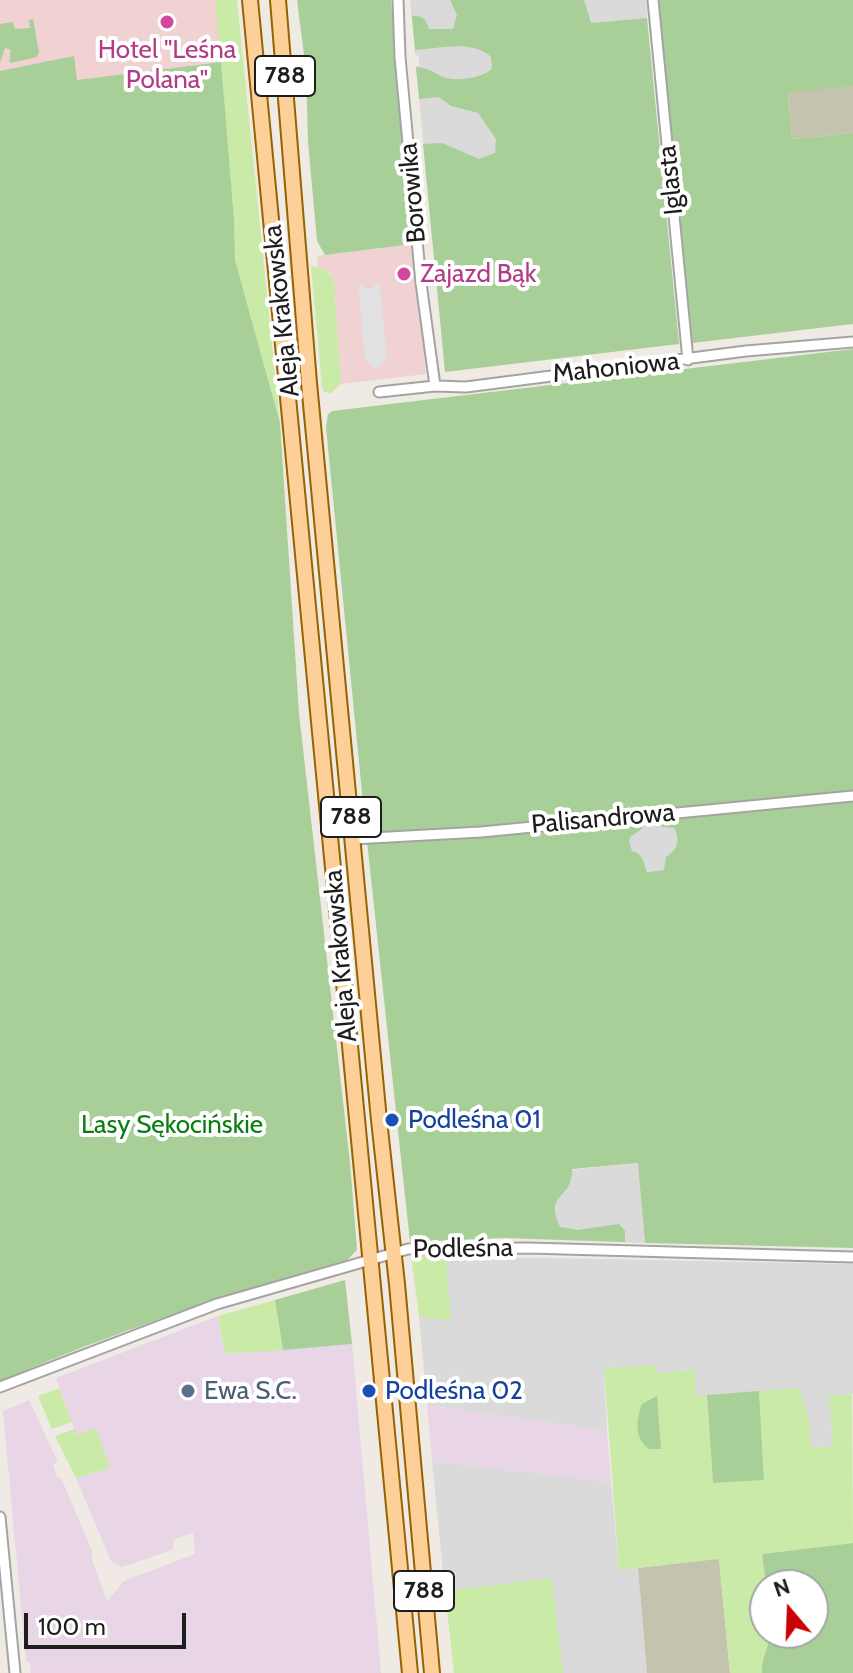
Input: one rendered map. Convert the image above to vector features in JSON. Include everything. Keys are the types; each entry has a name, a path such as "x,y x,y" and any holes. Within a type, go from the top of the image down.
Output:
{"main road":[{"name":"Aleja Krakowska","path":"250,0 410,1673"},
{"name":"Aleja Krakowska","path":"278,0 309,383 432,1673"}],"street":[{"name":"Borowika","path":"398,0 400,57 421,283 435,386"},
{"name":"Iglasta","path":"653,0 688,360"},
{"name":"Mahoniowa","path":"379,392 435,386 466,387 746,351 853,342"},
{"name":"Palisandrowa","path":"353,839 481,832 853,796"},
{"name":"Podleśna","path":"0,1387 217,1304 394,1251 514,1248 853,1257"},
{"path":"0,1517 15,1673"}],"shaded area":[{"path":"0,0 215,0 221,62 0,90"},
{"path":"410,0 646,0 647,18 531,29 544,168 427,180 416,67 419,57 415,54"},
{"path":"853,86 853,133 792,139 788,92"},
{"path":"413,244 426,374 341,384 334,279 318,267 317,256"},
{"path":"361,284 372,288 380,284 387,357 374,368 365,359 358,286"},
{"path":"722,813 728,865 610,875 605,824"},
{"path":"639,1163 645,1243 527,1239 521,1175"},
{"path":"446,1256 853,1264 853,1394 829,1396 833,1446 811,1449 807,1413 799,1389 696,1396 693,1369 656,1374 656,1366 604,1368 607,1431 427,1405 419,1316 450,1320"},
{"path":"218,1316 225,1354 352,1344 381,1673 31,1673 30,1664 26,1661 3,1411 29,1400 58,1462 53,1465 57,1477 62,1480 92,1551 92,1560 107,1601 124,1581 195,1554 193,1533 174,1539 172,1550 122,1567 111,1561 76,1478 109,1468 96,1429 76,1435 56,1378"},
{"path":"427,1405 607,1431 611,1482 432,1461"},
{"path":"432,1461 611,1482 619,1570 638,1568 647,1673 507,1673 500,1585 445,1591"},
{"path":"719,1558 730,1673 647,1673 638,1568"}],"green space":[{"path":"215,0 237,0 280,423 235,260"},
{"path":"297,0 391,0 413,244 325,255 317,241 308,142 306,71"},
{"path":"450,0 584,0 591,23 647,18 679,344 445,372 423,144 442,143 479,159 495,153 496,139 478,113 451,106 439,97 419,99 416,67 453,79 474,77 492,69 491,57 474,48 454,46 415,50 412,16 424,18 429,29 453,29 457,15"},
{"path":"659,0 853,0 853,86 788,93 792,139 853,133 853,324 692,343"},
{"path":"33,19 39,52 37,57 11,63 11,50 5,48 0,63 0,24 13,22 15,29 30,28 29,20"},
{"name":"Lasy Sękocińskie","path":"74,56 77,80 221,62 235,260 280,423 299,713 357,1250 347,1260 172,1315 0,1381 0,71"},
{"path":"311,266 324,269 334,279 341,384 330,394 322,387"},
{"path":"853,349 853,791 487,828 366,833 326,427 328,414 332,411"},
{"path":"853,802 853,1248 645,1243 638,1163 572,1169 568,1187 555,1207 560,1227 578,1230 619,1224 625,1231 625,1242 505,1238 410,1242 367,841 644,820 642,829 630,837 629,842 632,851 642,859 647,872 664,870 666,857 677,845 674,828 662,827 658,819"},
{"path":"411,1256 446,1256 451,1321 419,1316"},
{"path":"345,1280 352,1344 283,1350 275,1300"},
{"path":"275,1300 283,1350 225,1354 218,1316"},
{"path":"656,1365 657,1374 694,1369 696,1396 707,1395 713,1483 764,1479 759,1391 799,1388 807,1413 812,1449 833,1446 829,1396 852,1394 853,1543 762,1554 764,1569 749,1569 749,1649 766,1649 762,1673 730,1673 719,1559 619,1570 604,1368"},
{"path":"59,1388 72,1422 52,1429 38,1396"},
{"path":"759,1391 764,1480 713,1483 707,1395"},
{"path":"657,1396 661,1449 649,1449 639,1434 638,1416 642,1404"},
{"path":"96,1428 110,1468 76,1478 55,1436 74,1429 77,1435"},
{"path":"853,1543 853,1673 762,1673 766,1649 829,1649 829,1569 764,1569 762,1554"},
{"path":"552,1578 563,1673 454,1673 445,1591"}],"place":[{"name":"Hotel \"Leśna Polana\"","path":"167,22"},
{"name":"Zajazd Bąk","path":"404,274"},
{"name":"Podleśna 01","path":"392,1120"},
{"name":"Ewa S.C.","path":"188,1391"},
{"name":"Podleśna 02","path":"369,1391"}]}
